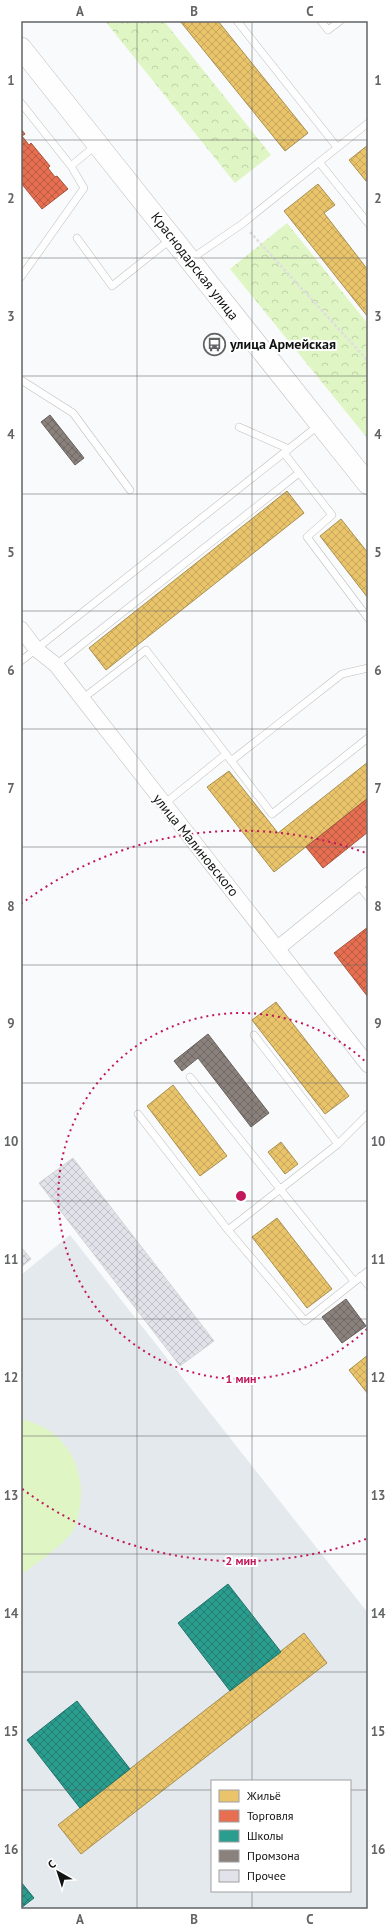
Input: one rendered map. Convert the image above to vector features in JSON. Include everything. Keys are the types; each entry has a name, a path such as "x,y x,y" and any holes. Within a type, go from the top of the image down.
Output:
{"main road":[{"name":"Краснодарская улица","path":"21,48 368,484"}],"street":[{"name":"улица Малиновского","path":"21,629 36,649 56,665 368,1065"},
{"path":"278,948 363,879"}],"lane":[{"path":"237,21 337,147"},
{"path":"321,21 328,30 340,21"},
{"path":"21,103 71,166 84,188 21,277"},
{"path":"190,260 242,224 368,123"},
{"path":"71,166 98,144"},
{"path":"319,162 368,223"},
{"path":"78,238 112,286 172,237"},
{"path":"21,380 73,413 130,490"},
{"path":"21,661 320,424"},
{"path":"239,427 286,451 299,473 332,515 307,537 368,618"},
{"path":"56,665 299,473"},
{"path":"82,699 146,650 272,814 368,738"},
{"path":"164,804 342,674 368,668"},
{"path":"363,879 368,897"},
{"path":"254,1036 338,1144"},
{"path":"190,1077 354,1281"},
{"path":"138,1114 228,1230 305,1321 368,1271"},
{"path":"228,1230 338,1144 368,1114"},
{"path":"361,1276 368,1285"}],"path":[{"path":"242,224 368,361"}],"shaded area":[{"path":"70,1235 368,1613 368,1909 21,1909 21,1275"}],"green space":[{"path":"105,21 164,21 271,155 235,183"},
{"path":"287,223 368,324 368,439 230,269"},
{"path":"21,1419 35,1423 47,1429 66,1446 77,1469 81,1496 77,1521 70,1535 57,1548 21,1575"}],"building: Жильё":[{"path":"180,21 218,21 308,133 285,151"},
{"path":"368,145 368,180 366,181 349,160"},
{"path":"318,184 335,205 324,213 368,270 368,317 284,211"},
{"path":"287,491 304,513 106,670 89,648"},
{"path":"341,519 368,553 368,598 320,536"},
{"path":"368,762 368,798 274,872 207,787 229,771 278,833"},
{"path":"276,1002 349,1096 325,1114 252,1020"},
{"path":"173,1085 227,1156 200,1176 147,1106"},
{"path":"281,1142 298,1164 285,1174 268,1152"},
{"path":"277,1218 332,1289 307,1308 252,1237"},
{"path":"368,1355 368,1394 349,1370"},
{"path":"304,1633 327,1663 81,1854 58,1825"}],"building: Торговля":[{"path":"21,129 25,134 22,136 29,145 31,143 50,166 48,168 55,177 57,176 68,189 42,209 21,183"},
{"path":"368,798 368,832 323,868 306,847"},
{"path":"368,927 368,997 334,953"}],"building: Школы":[{"path":"228,1584 281,1652 230,1691 178,1623"},
{"path":"77,1701 130,1769 80,1808 27,1740"},
{"path":"21,1882 34,1898 21,1908"}],"building: Промзона":[{"path":"50,415 84,458 75,465 41,422"},
{"path":"208,1034 269,1113 251,1127 198,1058 182,1071 174,1061"},
{"path":"346,1299 366,1326 342,1343 322,1317"}],"building: Прочее":[{"path":"73,1158 214,1341 180,1366 39,1183"},
{"path":"21,1247 31,1259 21,1267"}],"place":[{"name":"улица Армейская","path":"215,344"}]}
